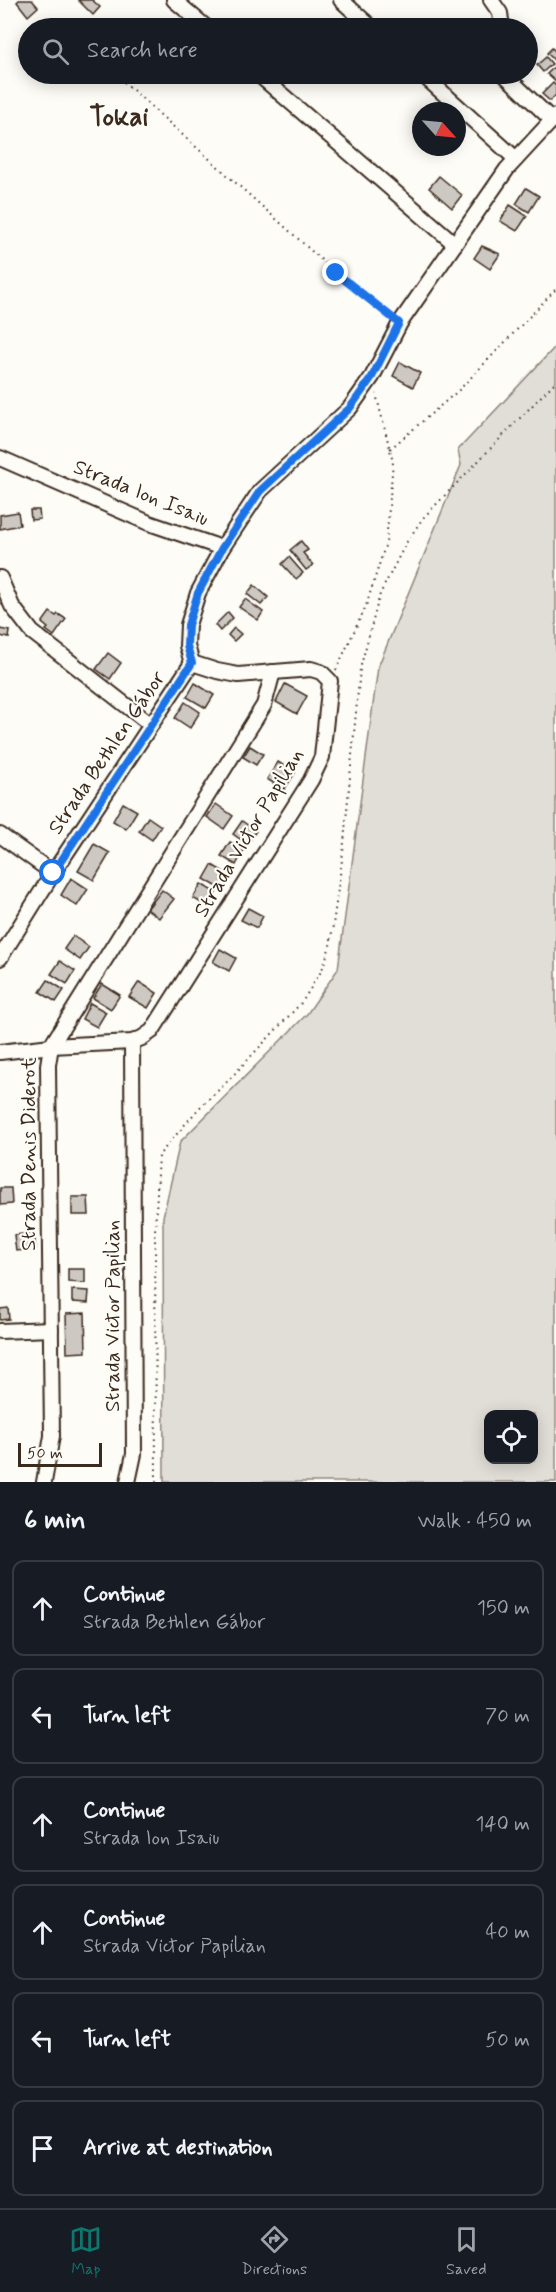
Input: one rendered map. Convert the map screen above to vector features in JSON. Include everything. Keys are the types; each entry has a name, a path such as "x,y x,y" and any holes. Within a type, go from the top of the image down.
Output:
{"street":[{"path":"174,0 195,18"},
{"path":"341,0 361,18"},
{"path":"491,0 501,18"},
{"path":"270,84 455,244"},
{"path":"433,84 516,159"},
{"path":"372,377 399,323 507,169 554,118 515,84"},
{"name":"Strada Ion Isaiu","path":"0,458 149,523 222,548 260,491 350,408 372,377"},
{"path":"192,663 187,646 188,625 198,593 222,548"},
{"path":"0,578 12,606 32,632 150,724"},
{"name":"Strada Bethlen Gábor","path":"0,958 53,873 192,663 238,675 311,669 321,672 330,681"},
{"name":"Strada Denis Diderot","path":"44,1482 52,1436 48,1065 51,1046 264,705 273,672"},
{"name":"Strada Victor Papilian","path":"128,1482 134,1454 132,1042 152,1031 310,780 322,757 330,681"},
{"path":"0,835 53,873"},
{"path":"0,1052 51,1046 132,1042"},
{"path":"0,1331 51,1329"}],"path":[{"path":"125,84 336,273 399,323"},
{"path":"390,449 459,390 556,289"},
{"path":"330,681 366,606 386,543 393,462 372,377"},
{"path":"156,1482 155,1231 159,1155 199,1108 224,1085 302,1002 322,970 330,946 343,853 360,669 380,594 406,543 423,518 556,381"}],"shaded area":[{"path":"556,346 556,1482 164,1482 163,1217 180,1142 307,1014 338,969 378,667 461,465 458,450"}],"building":[{"path":"32,0 38,7 28,16 17,2"},
{"path":"78,0 92,0 100,7 93,15"},
{"path":"552,48 556,52 556,62 547,53"},
{"path":"546,57 552,64 543,72 538,64"},
{"path":"556,65 556,82 547,74"},
{"path":"553,83 556,86 556,95 550,101 542,94"},
{"path":"439,176 462,195 452,208 429,188"},
{"path":"526,188 539,196 529,212 516,204"},
{"path":"510,205 527,216 517,231 500,221"},
{"path":"482,246 500,254 490,269 474,258"},
{"path":"400,362 420,373 413,387 393,376"},
{"path":"30,510 39,510 40,519 31,520"},
{"path":"18,512 20,525 0,529 0,515"},
{"path":"301,541 308,550 303,553 313,565 306,570 290,550"},
{"path":"289,557 303,573 296,579 282,564"},
{"path":"254,585 268,597 261,605 247,594"},
{"path":"245,599 263,612 258,620 239,607"},
{"path":"50,612 66,619 54,636 46,630 48,628 42,623"},
{"path":"228,612 233,618 220,631 215,625"},
{"path":"234,628 241,634 234,641 228,635"},
{"path":"0,629 10,631 9,638 0,636"},
{"path":"108,653 121,663 110,679 96,669"},
{"path":"195,683 214,695 206,708 187,697"},
{"path":"285,684 307,696 297,714 276,702"},
{"path":"185,702 200,712 190,728 175,718"},
{"path":"250,746 263,754 256,765 243,757"},
{"path":"278,762 295,773 284,790 267,779"},
{"path":"123,803 137,811 126,829 113,821"},
{"path":"216,804 233,816 224,829 207,817"},
{"path":"148,817 161,826 152,840 139,831"},
{"path":"242,821 256,831 247,844 233,834"},
{"path":"230,842 244,850 236,865 221,856"},
{"path":"94,844 110,853 94,880 78,871"},
{"path":"212,865 229,875 221,889 204,879"},
{"path":"71,878 88,889 77,906 61,895"},
{"path":"201,884 216,893 208,907 193,898"},
{"path":"162,890 174,899 159,918 147,909"},
{"path":"248,908 263,916 257,928 241,920"},
{"path":"73,936 89,947 80,960 64,949"},
{"path":"220,949 236,958 229,971 213,962"},
{"path":"60,961 75,971 67,984 51,974"},
{"path":"48,980 64,990 56,1002 40,992"},
{"path":"139,982 157,993 148,1008 129,997"},
{"path":"102,984 120,995 111,1009 93,998"},
{"path":"90,1003 106,1012 97,1027 82,1019"},
{"path":"0,1188 11,1188 12,1204 0,1205"},
{"path":"72,1197 88,1197 89,1215 72,1215"},
{"path":"34,1233 36,1249 16,1251 14,1235"},
{"path":"68,1269 85,1269 85,1283 68,1282"},
{"path":"72,1290 89,1291 88,1303 72,1302"},
{"path":"8,1308 9,1319 0,1320 0,1309"},
{"path":"85,1313 86,1352 67,1353 66,1314"}],"district":[{"name":"Tokai","path":"119,117"}],"route":[{"path":"53,873 192,663 187,646 188,625 198,593 222,548 260,491 350,408 372,377 399,323 336,273"}]}
